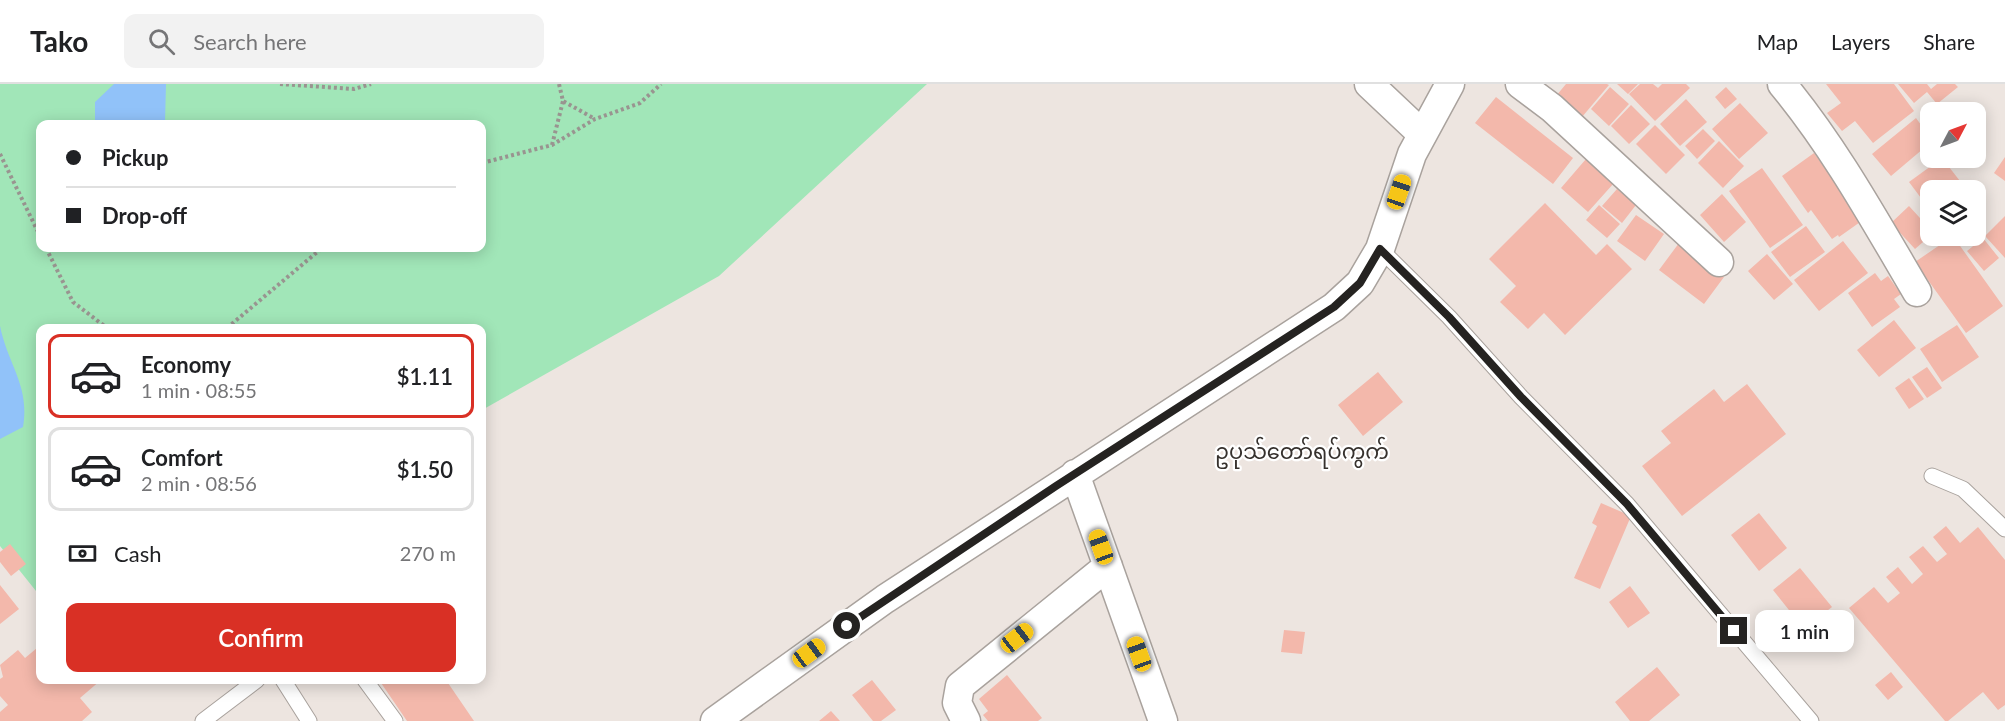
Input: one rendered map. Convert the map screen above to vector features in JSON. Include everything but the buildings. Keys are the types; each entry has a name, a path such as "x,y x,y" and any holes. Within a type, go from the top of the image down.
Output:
{"street":[{"path":"1369,84 1422,134"},
{"path":"715,721 885,599 1334,307 1360,283 1380,249 1412,154 1450,84"},
{"path":"1520,84 1552,108 1719,262"},
{"path":"1782,84 1811,119 1917,292"},
{"path":"1075,474 1163,721"},
{"path":"966,721 957,703 960,686 1108,566"}],"lane":[{"path":"1380,249 1449,317 1521,397 1627,504 1811,721"},
{"path":"1932,476 1963,489 2005,529"},
{"path":"286,684 309,721"},
{"path":"367,684 394,721"},
{"path":"203,721 237,686"}],"path":[{"path":"280,84 354,89 371,84"},
{"path":"552,146 563,101 559,84"},
{"path":"486,162 552,146 595,119 640,103 661,84"},
{"path":"563,101 595,119"},
{"path":"0,154 36,228"},
{"path":"48,252 73,302 102,324"},
{"path":"232,324 317,252"}],"green space":[{"path":"0,84 927,84 719,276 486,408 486,324 36,324 36,591 0,546"}],"water":[{"path":"114,84 166,84 165,120 95,120 95,102"},
{"path":"0,326 21,387 24,412 23,427 0,439"}],"district":[{"name":"ဥပုသ်တော်ရပ်ကွက်","path":"1302,450"}],"route":[{"path":"847,626 1056,486 1334,307 1360,283 1380,249 1449,317 1521,397 1627,504 1734,631"}]}
